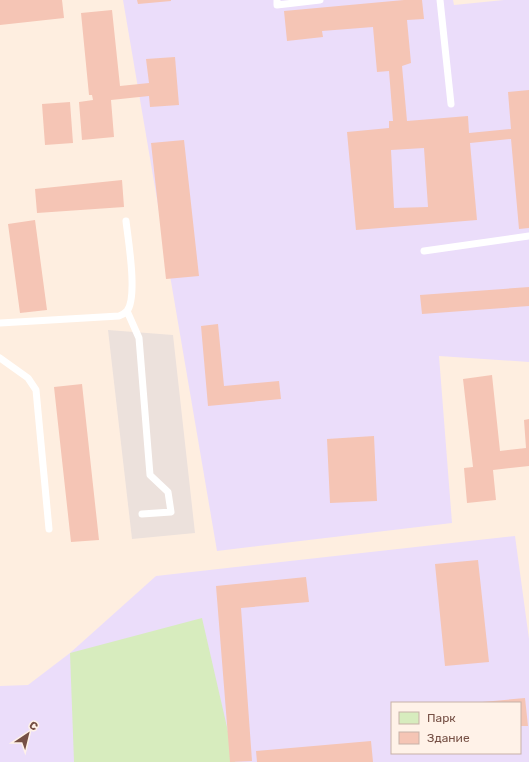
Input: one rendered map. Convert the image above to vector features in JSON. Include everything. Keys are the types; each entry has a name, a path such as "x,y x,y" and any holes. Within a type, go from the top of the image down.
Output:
{"lane":[{"path":"277,0 277,5 320,0"},
{"path":"440,0 451,104"},
{"path":"0,322 119,316 127,311 131,301 133,289 126,220"},
{"path":"424,251 529,236"},
{"path":"127,311 138,338 150,474 168,492 171,512 142,514"},
{"path":"0,358 28,378 36,390 49,529"}],"shaded area":[{"path":"123,0 453,0 454,5 504,0 529,0 529,362 439,356 452,523 217,551"},
{"path":"108,330 173,335 195,533 132,539"},
{"path":"515,536 529,639 529,762 0,762 0,686 28,685 70,653 156,576"}],"green space":[{"path":"202,618 235,762 74,762 70,653"}],"building":[{"path":"0,0 62,0 64,18 0,25"},
{"path":"137,0 171,0 171,1 138,4"},
{"path":"404,0 422,0 424,19 407,20 411,63 402,66 407,121 468,116 469,133 511,129 508,92 529,90 529,228 519,229 511,139 470,143 477,220 356,230 347,132 389,128 389,121 393,121 389,71 377,72 373,27 322,31 323,37 287,41 284,11","holes":["424,148 428,207 394,208 391,150"]},
{"path":"112,10 120,86 149,83 146,59 175,57 179,105 150,107 149,96 111,100 114,137 82,140 79,102 93,100 92,95 89,95 81,13"},
{"path":"70,102 73,143 45,145 42,104"},
{"path":"184,140 199,276 166,279 151,143"},
{"path":"122,180 124,207 37,213 35,189"},
{"path":"35,220 47,310 20,313 8,224"},
{"path":"529,287 529,306 422,314 420,295"},
{"path":"218,324 224,386 279,381 281,399 208,406 201,326"},
{"path":"492,375 500,451 526,448 524,420 529,419 529,466 493,470 496,500 467,503 464,468 473,467 463,379"},
{"path":"82,384 99,540 71,542 54,387"},
{"path":"374,436 377,501 330,503 327,439"},
{"path":"478,560 489,662 445,666 435,564"},
{"path":"306,577 309,602 241,608 252,761 230,762 216,586"},
{"path":"525,698 528,726 521,726 521,702 482,702"},
{"path":"371,741 373,762 257,762 256,751"}]}
